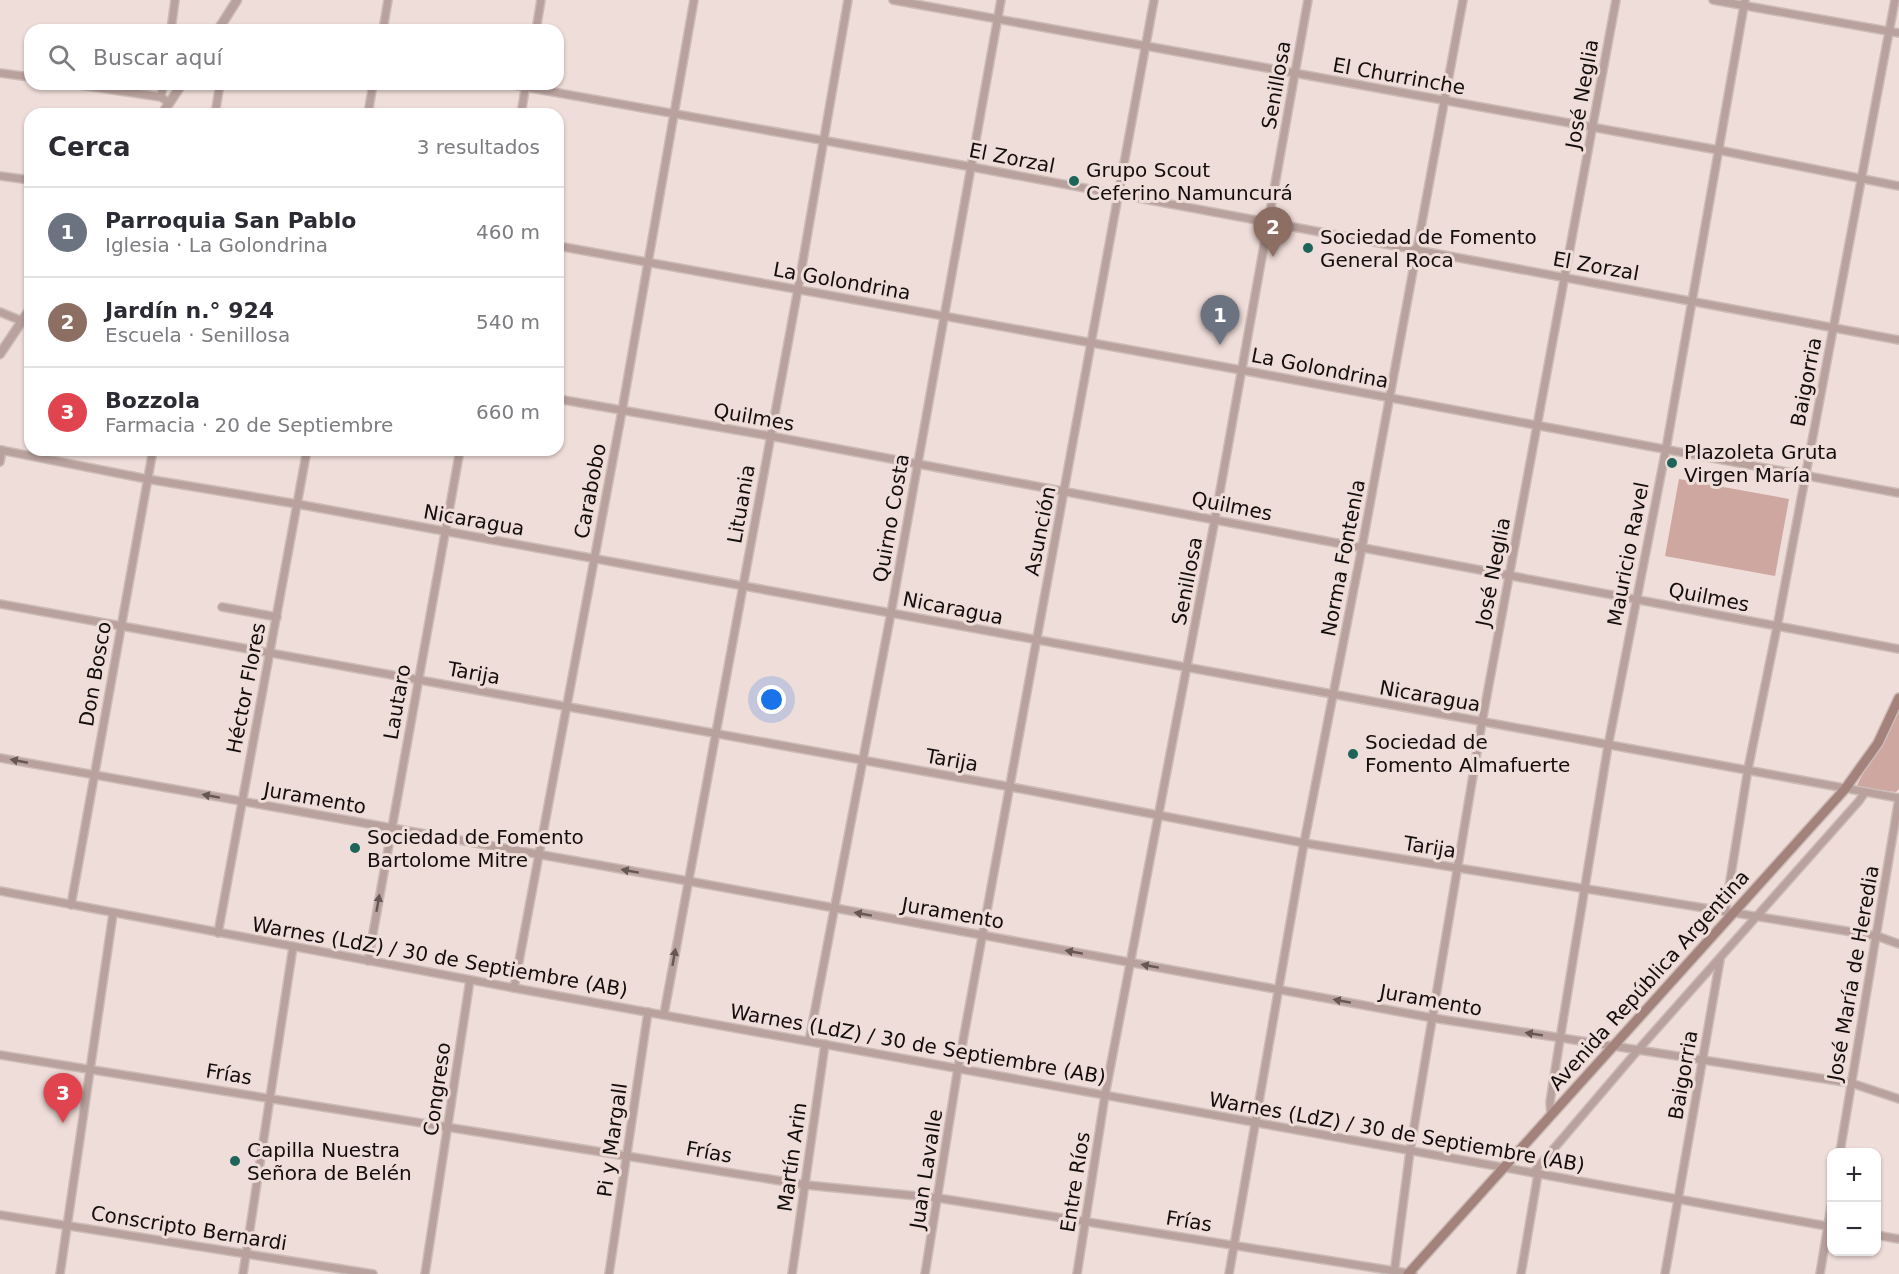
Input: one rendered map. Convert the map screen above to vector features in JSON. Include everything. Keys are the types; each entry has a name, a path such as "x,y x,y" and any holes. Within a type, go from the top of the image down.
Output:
{"main road":[{"name":"Avenida República Argentina","path":"1409,1274 1613,1046 1729,912 1845,789 1878,743 1899,698"}],"street":[{"path":"172,24 175,0"},
{"path":"224,24 237,0"},
{"path":"384,24 388,0"},
{"path":"537,24 541,0"},
{"name":"Carabobo","path":"514,988 622,411 694,0"},
{"name":"Lituania","path":"664,1014 798,289 848,0"},
{"name":"El Churrinche","path":"893,0 1718,150 1899,186"},
{"name":"Quirno Costa","path":"809,1041 891,613 1001,0"},
{"name":"Asunción","path":"958,1068 1154,0"},
{"name":"Senillosa","path":"1105,1095 1215,519 1308,0"},
{"name":"Norma Fontenla","path":"1229,1274 1304,843 1362,547 1463,0"},
{"name":"José Neglia","path":"1393,1272 1410,1151 1482,722 1616,0"},
{"path":"1713,0 1745,3 1899,33"},
{"name":"Baigorria","path":"1729,912 1748,769 1777,627 1895,0"},
{"name":"Mauricio Ravel","path":"1551,1116 1550,1102 1608,746 1666,449 1745,3"},
{"path":"0,73 24,76"},
{"path":"114,90 161,97 169,103"},
{"path":"161,97 162,90"},
{"path":"166,108 178,90"},
{"path":"216,108 219,90"},
{"path":"369,108 372,90"},
{"path":"521,108 525,90"},
{"name":"El Zorzal","path":"547,90 1899,340"},
{"path":"0,176 24,179"},
{"name":"La Golondrina","path":"564,247 1899,493"},
{"path":"0,312 22,321"},
{"path":"0,354 24,318"},
{"name":"Quilmes","path":"564,400 770,436 1899,649"},
{"path":"0,462 1,450"},
{"name":"Nicaragua","path":"1,450 24,454"},
{"name":"Nicaragua","path":"32,456 1899,798"},
{"name":"Don Bosco","path":"71,905 152,456"},
{"name":"Héctor Flores","path":"218,933 306,456"},
{"name":"Lautaro","path":"368,961 459,456"},
{"name":"Tarija","path":"0,604 1011,787 1304,843 1877,936 1899,944"},
{"path":"222,607 277,617"},
{"name":"Juramento","path":"0,758 1433,1018 1851,1083 1899,1099"},
{"name":"Avenida República Argentina","path":"1535,1173 1638,1050 1852,810 1865,792"},
{"name":"José María de Heredia","path":"1841,1148 1899,798"},
{"name":"Warnes (LdZ) / 30 de Septiembre (AB)","path":"0,891 470,980 1827,1227"},
{"path":"60,1274 92,1069 113,914"},
{"path":"243,1274 293,947"},
{"name":"Baigorria","path":"1665,1274 1720,957"},
{"name":"Congreso","path":"425,1274 470,980"},
{"name":"Pi y Margall","path":"609,1274 648,1012"},
{"name":"Martín Arin","path":"792,1274 825,1044"},
{"name":"Frías","path":"0,1055 626,1154 806,1185 938,1198 1409,1274"},
{"name":"Juan Lavalle","path":"925,1274 958,1068"},
{"name":"Entre Ríos","path":"1077,1274 1105,1095"},
{"path":"1521,1274 1535,1173"},
{"name":"Conscripto Bernardi","path":"0,1215 373,1274"},
{"path":"1881,1236 1899,1239"},
{"path":"1820,1274 1827,1237"}],"shaded area":[{"path":"1679,479 1789,499 1775,576 1665,556"},
{"path":"1899,705 1899,789 1896,792 1856,787"}],"place":[{"name":"Grupo Scout Ceferino Namuncurá","path":"1074,181"},
{"name":"Sociedad de Fomento General Roca","path":"1308,248"},
{"name":"Jardín n.° 924","path":"1273,257"},
{"name":"Parroquia San Pablo","path":"1220,345"},
{"name":"Plazoleta Gruta Virgen María","path":"1672,463"},
{"name":"Sociedad de Fomento Almafuerte","path":"1353,754"},
{"name":"Sociedad de Fomento Bartolome Mitre","path":"355,848"},
{"name":"Bozzola","path":"63,1123"},
{"name":"Capilla Nuestra Señora de Belén","path":"235,1161"}]}
